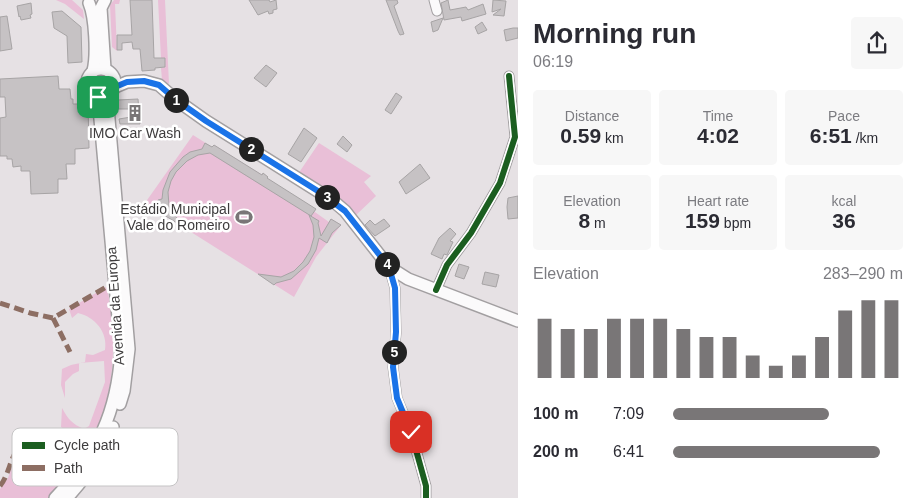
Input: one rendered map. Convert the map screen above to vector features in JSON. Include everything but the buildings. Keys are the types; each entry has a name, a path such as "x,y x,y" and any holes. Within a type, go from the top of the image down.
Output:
{"main road":[{"path":"87,1 96,3 104,0"},
{"path":"99,70 104,0"},
{"path":"87,1 93,11 95,61 99,70"},
{"path":"109,89 110,71 99,70 88,78 87,86 90,92 109,89 127,82 144,81 159,85 206,121 332,200 345,211 389,267 408,280 518,320"},
{"name":"Avenida da Europa","path":"105,428 116,392 121,351 109,89"},
{"name":"Avenida da Europa","path":"109,89 129,349 124,391 113,428"},
{"name":"Avenida da Europa","path":"55,498 67,486"},
{"name":"Avenida da Europa","path":"67,498 76,486"}],"street":[{"path":"434,0 437,11"},
{"path":"436,290 447,265 471,233 500,183 515,137 509,76"},
{"path":"389,267 395,288 396,332 393,367 397,398 411,432 426,486 426,498"}],"shaded area":[{"path":"56,0 72,0 83,10 84,19 65,4"},
{"path":"114,0 120,0 119,4 115,4 117,51 112,47 110,5"},
{"path":"158,0 165,0 169,84 162,80 161,68 165,67 165,58 161,58"},
{"path":"98,76 104,76 108,83 104,90 98,90 94,86 94,80"},
{"name":"Estádio Municipal Vale do Romeiro","path":"193,135 212,147 214,145 262,175 263,173 268,179 329,222 331,219 341,225 316,257 294,297 145,203"},
{"path":"319,143 371,176 364,182 376,196 355,216 298,174"},
{"path":"106,287 110,304 113,336 109,392 97,428 86,428 89,426 105,382 104,361 81,363 85,362 86,354 93,355 105,350 104,337 99,326 90,318 78,313 72,318 69,309"},
{"path":"79,363 79,371 65,382 65,398 61,385 62,369"},
{"path":"62,408 68,418 82,428 61,427"},
{"path":"12,466 12,486 58,486 48,498 0,498 0,489 8,478"}],"marked path":[{"path":"0,303 53,318 115,282"},
{"path":"53,318 70,352"},
{"path":"0,486 12,460"}],"cycle path":[{"path":"436,290 447,265 471,233 500,183 515,137 509,76"},
{"path":"389,267 395,288 396,333 393,367 397,398 411,432 426,486 426,498"}],"place":[{"name":"IMO Car Wash","path":"135,113"},
{"name":"Estádio Municipal Vale do Romeiro","path":"244,217"}],"route":[{"path":"98,97 108,96 115,87 127,82 144,81 159,85 206,121 332,200 345,211 389,267 395,288 396,332 393,367 397,398 411,432"}]}
